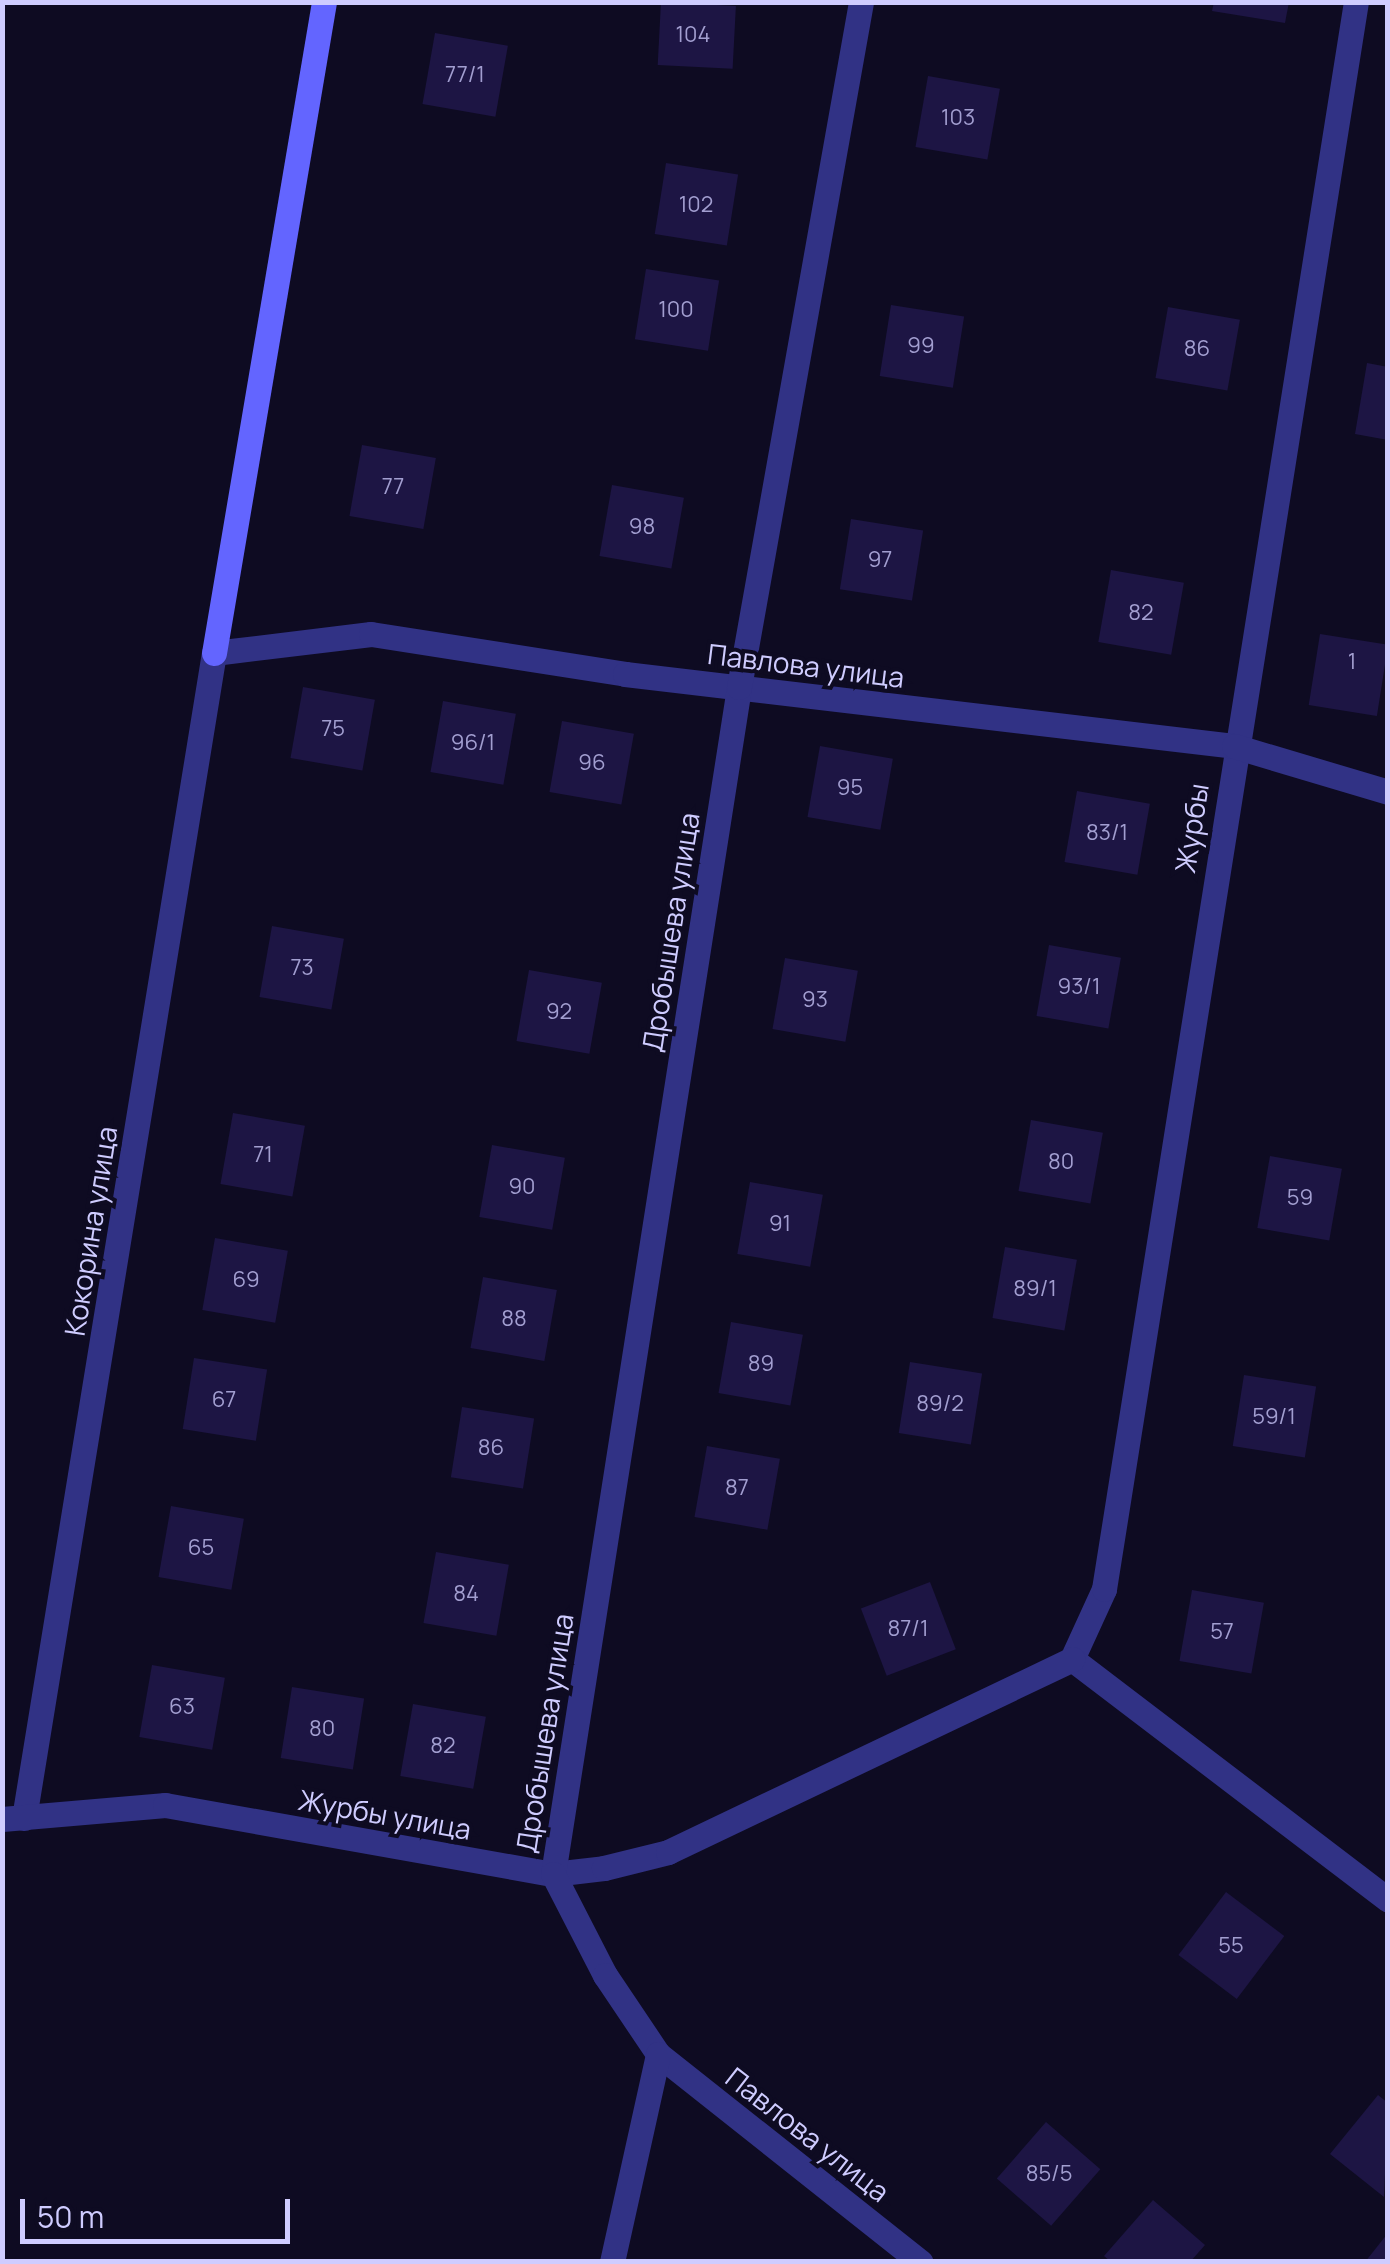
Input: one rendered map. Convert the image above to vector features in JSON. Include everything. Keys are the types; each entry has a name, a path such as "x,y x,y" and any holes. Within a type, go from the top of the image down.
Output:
{"street":[{"path":"214,654 324,2"},
{"name":"Дробышева улица","path":"552,1874 739,688 860,2"},
{"name":"Журбы","path":"1072,1658 1104,1589 1234,746 1356,2"},
{"name":"Павлова улица","path":"214,654 372,634 739,688 1234,746 1388,792"},
{"name":"Кокорина улица","path":"13,1819 214,654"},
{"path":"1072,1658 1388,1900"},
{"name":"Журбы улица","path":"13,1819 165,1805 552,1874 638,1863 1072,1658"},
{"name":"Павлова улица","path":"552,1874 605,1975 658,2054 920,2262"},
{"path":"612,2262 658,2054"}],"building":[{"path":"661,2 736,6 733,69 658,65"},
{"path":"1214,2 1289,2 1285,23 1212,11"},
{"path":"435,33 508,46 495,117 422,104"},
{"path":"928,76 1000,89 987,160 915,147"},
{"path":"666,163 738,174 727,246 655,234"},
{"path":"646,269 719,281 708,351 635,339"},
{"path":"891,305 964,317 953,388 880,376"},
{"path":"1168,307 1240,320 1227,391 1155,378"},
{"path":"1367,363 1388,367 1388,440 1355,434"},
{"path":"362,445 436,458 423,529 349,516"},
{"path":"612,485 684,498 671,569 599,556"},
{"path":"851,519 923,530 912,601 840,589"},
{"path":"1111,570 1184,583 1171,655 1098,642"},
{"path":"1320,634 1388,645 1377,716 1309,705"},
{"path":"303,687 375,700 362,771 290,758"},
{"path":"443,701 516,714 503,785 430,772"},
{"path":"562,721 634,734 621,805 549,792"},
{"path":"820,746 893,759 880,830 807,817"},
{"path":"1077,791 1150,804 1137,875 1064,862"},
{"path":"272,926 344,939 331,1010 259,997"},
{"path":"1049,945 1121,958 1108,1029 1036,1016"},
{"path":"785,958 858,971 845,1042 772,1029"},
{"path":"529,970 602,983 589,1054 516,1041"},
{"path":"233,1113 305,1126 292,1197 220,1184"},
{"path":"1031,1120 1103,1133 1090,1204 1018,1191"},
{"path":"492,1145 565,1158 552,1230 479,1217"},
{"path":"1270,1156 1342,1169 1329,1241 1257,1228"},
{"path":"750,1182 823,1195 810,1267 737,1254"},
{"path":"215,1238 288,1251 275,1323 202,1310"},
{"path":"1005,1247 1077,1260 1064,1331 992,1318"},
{"path":"483,1277 557,1290 544,1361 470,1348"},
{"path":"731,1322 803,1335 790,1406 718,1393"},
{"path":"194,1358 267,1370 256,1441 183,1429"},
{"path":"910,1362 982,1373 971,1445 899,1433"},
{"path":"1244,1375 1316,1386 1305,1458 1233,1446"},
{"path":"462,1407 534,1418 523,1489 451,1477"},
{"path":"707,1446 780,1459 767,1530 694,1517"},
{"path":"171,1506 244,1519 231,1590 158,1577"},
{"path":"436,1552 509,1565 496,1636 423,1623"},
{"path":"930,1582 956,1649 887,1676 861,1609"},
{"path":"1192,1590 1264,1603 1251,1674 1179,1661"},
{"path":"152,1665 225,1678 212,1750 139,1737"},
{"path":"292,1687 364,1698 353,1770 281,1758"},
{"path":"413,1704 486,1717 473,1789 400,1776"},
{"path":"1226,1892 1284,1936 1237,1999 1178,1955"},
{"path":"1378,2095 1388,2103 1384,2197 1330,2154"},
{"path":"1046,2122 1100,2169 1051,2226 997,2179"},
{"path":"1153,2200 1205,2245 1190,2262 1111,2262 1104,2256"},
{"path":"1388,2233 1388,2262 1365,2262"}]}
